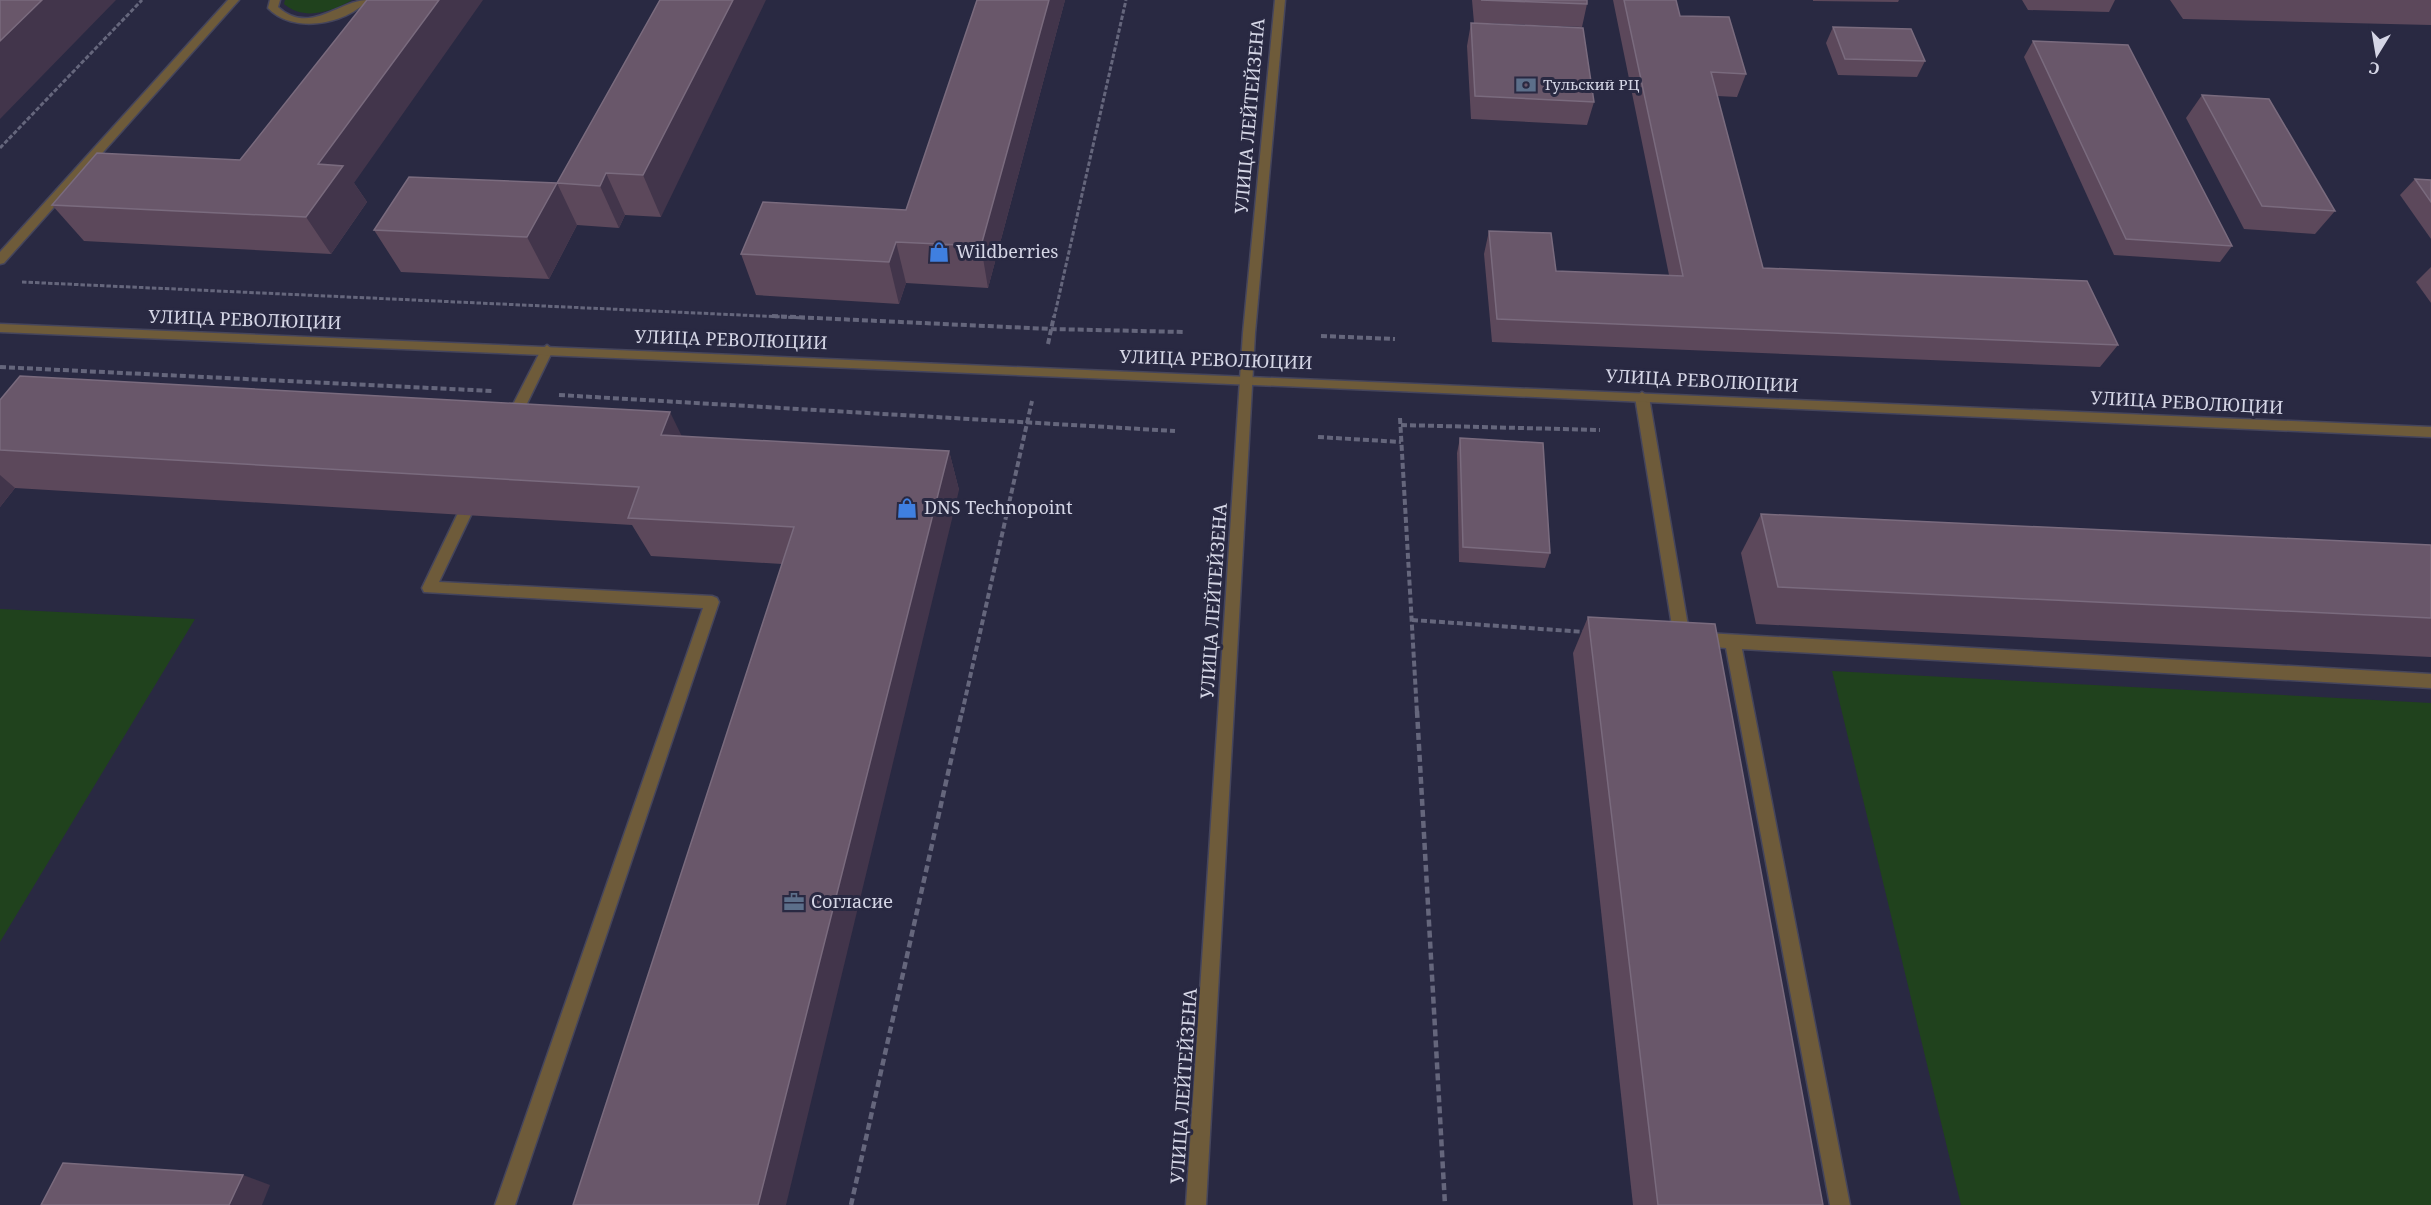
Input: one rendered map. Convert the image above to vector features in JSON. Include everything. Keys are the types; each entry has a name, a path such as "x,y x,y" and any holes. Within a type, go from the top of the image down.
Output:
{"street":[{"path":"0,260 234,0"},
{"path":"275,0 273,8 285,18 309,21 337,15 363,0"},
{"name":"УЛИЦА ЛЕЙТЕЙЗЕНА","path":"1196,1205 1249,333 1280,0"},
{"name":"УЛИЦА РЕВОЛЮЦИИ","path":"0,328 1248,379 2431,432"},
{"path":"507,432 547,350"},
{"path":"1642,397 1682,638 2431,681"},
{"path":"464,514 429,588 712,602 505,1205"},
{"path":"1733,642 1840,1205"}],"path":[{"path":"0,148 142,0"},
{"path":"1047,347 1126,0"},
{"path":"12,282 1051,329 1184,332"},
{"path":"1321,336 1395,339"},
{"path":"0,367 525,393 1175,431"},
{"path":"851,1205 1034,391"},
{"path":"1400,409 1445,1205"},
{"path":"1401,425 1600,430"},
{"path":"1318,437 1401,442"},
{"path":"1412,620 1588,632"}],"green space":[{"path":"285,0 352,0 327,11 309,13 292,9 284,4"},
{"path":"0,609 195,619 0,942"},
{"path":"1832,671 2431,703 2431,1205 1961,1205"}],"building":[{"path":"0,0 42,0 0,41"},
{"path":"367,0 439,0 318,164 343,166 306,217 52,205 97,153 240,160"},
{"path":"660,0 733,0 643,175 606,173 600,186 557,183"},
{"path":"977,0 1049,0 981,246 896,242 889,262 741,254 763,202 906,210"},
{"path":"1481,0 1587,0 1587,4"},
{"path":"1624,0 1676,0 1680,16 1729,17 1746,74 1711,72 1763,268 2087,281 2118,345 1497,319 1489,231 1551,233 1556,271 1683,276"},
{"name":"Тульский РЦ","path":"1471,23 1583,28 1594,102 1475,96"},
{"path":"1833,27 1911,29 1925,61 1845,59"},
{"path":"2033,41 2128,45 2232,246 2126,239"},
{"path":"2202,95 2269,99 2335,211 2262,206"},
{"path":"409,177 557,183 527,237 374,230"},
{"path":"2415,179 2431,180 2431,202"},
{"path":"20,376 670,412 661,435 949,451 758,1205 573,1205 794,527 628,518 639,487 0,450 0,400"},
{"path":"1460,438 1543,443 1550,553 1463,547"},
{"path":"1761,514 2431,545 2431,618 1778,587"},
{"path":"1588,617 1715,624 1823,1205 1658,1205"},
{"path":"63,1163 243,1175 229,1205 41,1205"}],"place":[{"name":"Тульский РЦ","path":"1526,85"},
{"name":"Wildberries","path":"939,252"},
{"name":"DNS Technopoint","path":"907,508"},
{"name":"Согласие","path":"794,902"}]}
